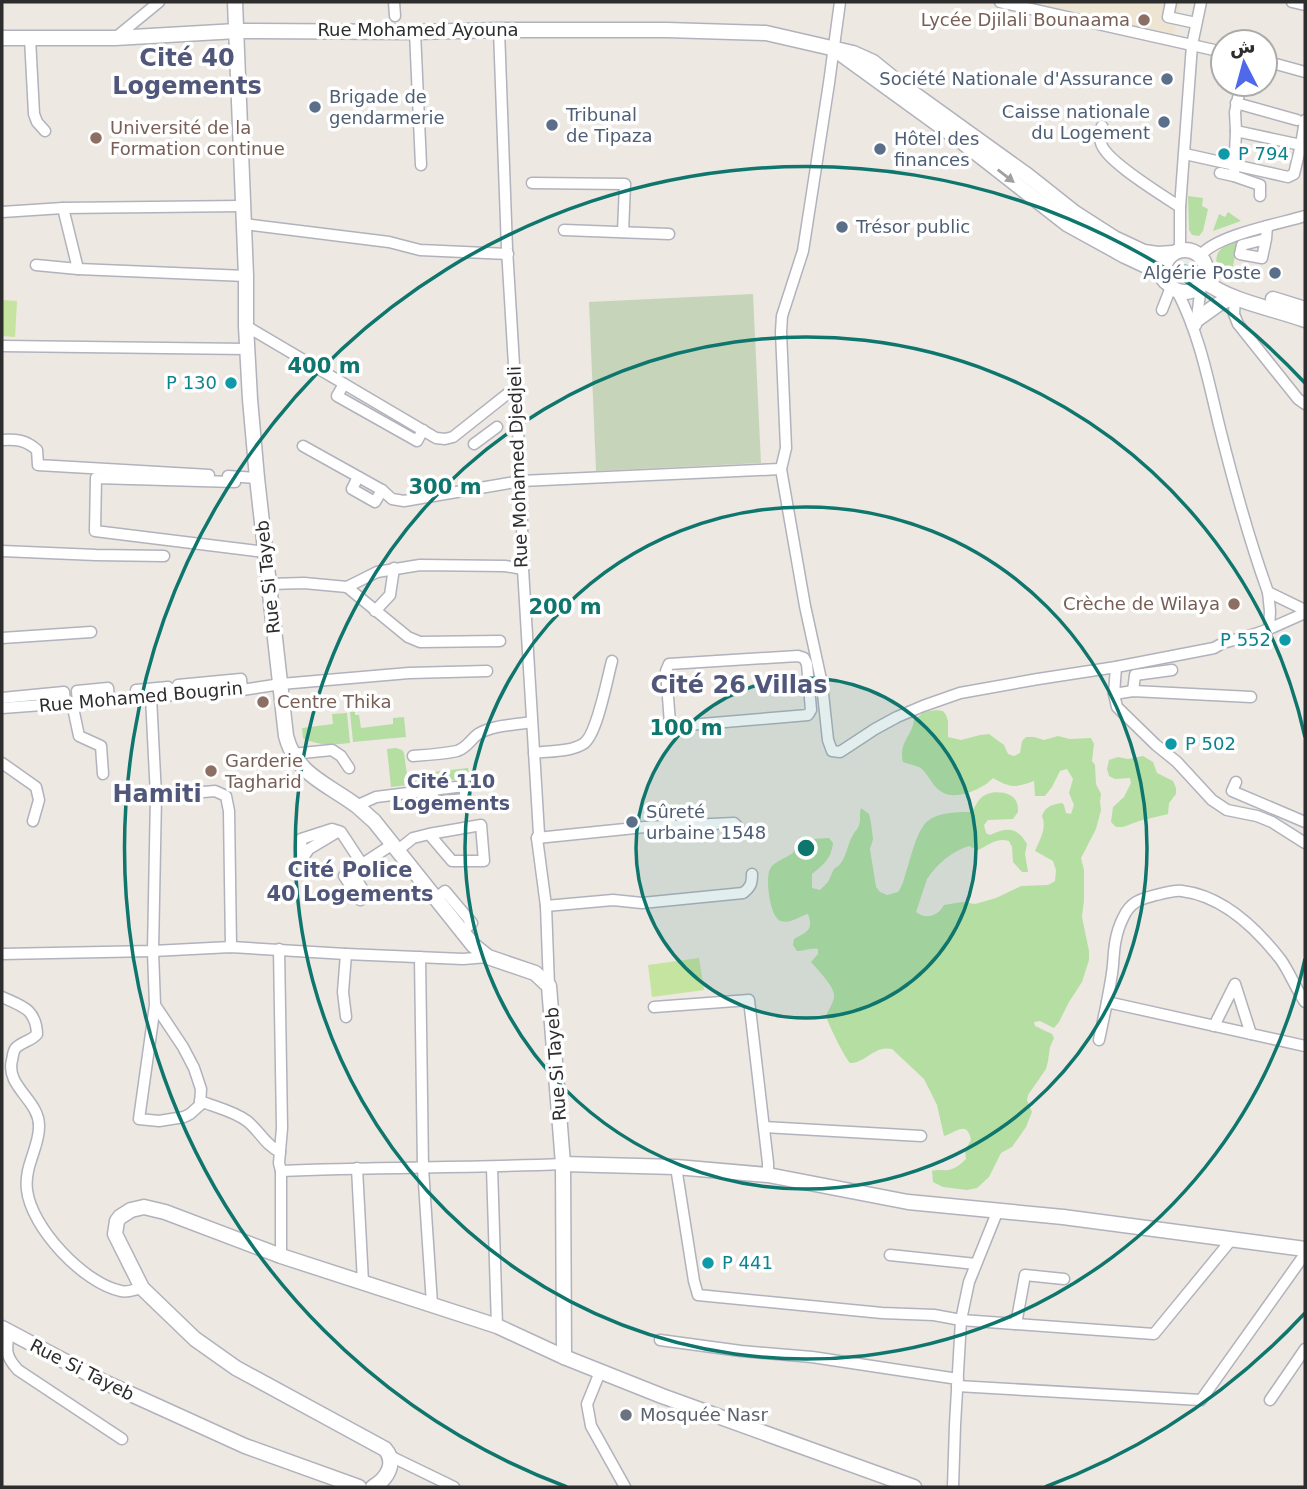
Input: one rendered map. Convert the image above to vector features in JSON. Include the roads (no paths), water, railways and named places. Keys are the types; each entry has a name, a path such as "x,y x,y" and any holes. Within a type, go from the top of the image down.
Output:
{"main road":[{"name":"Rue Si Tayeb","path":"236,2 247,349 257,478 284,726 292,754 303,767 323,785 374,821 473,945 488,957 535,973 549,986 563,1164 564,1357"},
{"name":"Rue Mohamed Ayouna","path":"2,38 115,38 237,31 667,30 766,33 853,52 873,62 1075,213 1114,238 1144,252 1158,254 1177,251"},
{"path":"833,48 957,138 1067,224 1157,271 1171,287 1189,292 1203,273"},
{"path":"1171,287 1163,269 1164,263 1177,251 1194,252 1213,288 1234,298 1305,320"},
{"path":"1203,273 1232,288 1305,309"},
{"path":"1196,328 1217,305 1234,298"},
{"path":"563,1164 676,1167 768,1175 908,1202 1063,1217 1232,1239 1305,1252"},
{"path":"373,1487 386,1476 390,1465 390,1456 385,1449 236,1368 195,1339 142,1287 115,1234 120,1217 137,1208 165,1212 281,1256 497,1326 600,1372 914,1487"},
{"name":"Rue Si Tayeb","path":"4,1328 102,1381 245,1446 359,1487"}],"street":[{"path":"115,38 159,2"},
{"path":"394,2 395,16"},
{"path":"840,2 803,251 782,316 781,332 786,448 781,468 832,751 840,752 897,717 960,693 1214,648 1269,629 1305,611"},
{"path":"1000,2 1040,6 1209,49"},
{"path":"1171,2 1168,17 1196,23"},
{"path":"1177,251 1192,46 1201,2"},
{"path":"1295,2 1305,5"},
{"name":"Rue Mohamed Djedjeli","path":"499,30 523,569 539,834 537,838 546,906 549,986"},
{"path":"415,32 421,165"},
{"path":"30,38 34,114 45,131"},
{"path":"1279,65 1305,72"},
{"path":"1234,171 1237,98"},
{"path":"1220,173 1234,171 1291,176 1296,172 1303,146 1301,120 1236,103"},
{"path":"1102,126 1100,142 1107,153 1122,168 1181,207"},
{"path":"1236,131 1303,146"},
{"path":"1185,154 1234,171 1260,185 1260,196"},
{"path":"532,183 625,184 623,232"},
{"path":"2,212 63,208 242,206"},
{"path":"63,208 78,269"},
{"path":"1196,328 1206,250 1220,242 1305,216"},
{"path":"244,224 389,242 420,250 508,254"},
{"path":"1266,239 1267,226"},
{"path":"564,230 669,234"},
{"path":"36,265 246,276"},
{"path":"1162,310 1171,287"},
{"path":"1171,287 1196,328 1220,430 1268,592 1269,629"},
{"path":"1234,298 1234,314 1238,324 1298,399 1305,404"},
{"path":"246,326 436,438 449,438 516,387"},
{"path":"2,346 247,349"},
{"path":"473,421 484,436"},
{"path":"474,444 497,426"},
{"path":"2,440 18,439 30,444 37,450 38,466 257,478"},
{"path":"303,446 382,490 392,499 404,502 521,481 781,468"},
{"path":"96,555 96,478 235,482"},
{"path":"95,531 265,552"},
{"path":"2,551 164,556"},
{"path":"270,584 304,583 347,587 377,572 432,565 505,566 523,569"},
{"path":"375,611 390,595 394,568"},
{"path":"347,587 408,637 420,642 500,641"},
{"path":"1268,592 1305,611"},
{"path":"2,638 91,632"},
{"path":"809,714 811,708 807,664 802,656 672,663 666,668 669,721 674,726 804,717 809,714 826,715"},
{"path":"534,753 585,744 593,733 612,661"},
{"path":"1116,667 1114,694 1117,707 1177,762 1212,800 1227,810 1272,822 1305,843"},
{"path":"1133,691 1135,675 1172,670"},
{"name":"Rue Mohamed Bougrin","path":"2,708 72,703 77,691 108,688 109,700 174,695 178,685 242,679 243,690 409,673 487,671"},
{"path":"137,698 136,690 168,687 174,695"},
{"path":"1114,694 1133,691 1251,697"},
{"path":"2,698 64,692 72,703 79,736 101,746 103,774"},
{"path":"150,697 156,796 153,951 155,1005 139,1119 159,1121 184,1117 196,1109 200,1105 201,1089 183,1047 155,1005"},
{"path":"413,756 455,751 483,732 531,722"},
{"path":"292,754 332,750 341,756 349,768"},
{"path":"2,763 36,787 39,800 33,821"},
{"path":"1236,782 1232,791 1305,822"},
{"path":"356,806 376,797 432,790"},
{"path":"156,796 215,791 226,796 229,811 231,947"},
{"path":"537,838 645,827 734,823 740,832"},
{"path":"351,871 413,838 429,834 481,825 484,861 452,861 429,834"},
{"path":"339,831 362,864"},
{"path":"546,906 613,900 642,903 743,893 749,889 752,874"},
{"path":"1099,1040 1116,934 1135,901 1159,894 1181,890 1213,899 1239,917 1259,934 1282,962 1305,1002"},
{"path":"2,954 231,947 463,959 488,957"},
{"path":"279,949 281,1256"},
{"path":"346,954 343,992 346,1017"},
{"path":"420,957 423,1168 432,1304"},
{"path":"1214,1026 1235,984 1251,1034"},
{"path":"2,997 27,1009 35,1019 37,1027 37,1034 33,1039 16,1049 6,1073 35,1109 38,1118 39,1127 27,1170 28,1200 40,1224 66,1257 83,1272 106,1286 125,1292 142,1287"},
{"path":"653,1007 749,1000 768,1175"},
{"path":"1107,1002 1305,1046"},
{"path":"200,1101 226,1110 248,1122 280,1152"},
{"path":"764,1128 921,1136"},
{"path":"281,1171 563,1164"},
{"path":"492,1167 497,1326"},
{"path":"676,1167 698,1295 882,1313 934,1315 961,1320 1154,1334 1232,1239"},
{"path":"357,1168 363,1282"},
{"path":"953,1487 961,1320 969,1282 998,1210"},
{"path":"660,1340 812,1357 958,1382 1201,1400 1305,1252"},
{"path":"890,1255 976,1264"},
{"path":"1016,1324 1026,1275 1064,1279"},
{"path":"4,1328 9,1361 18,1370 121,1439"},
{"path":"1270,1400 1305,1349"},
{"path":"600,1372 587,1404 591,1426 625,1487"},
{"path":"390,1456 454,1487"}],"water":[{"path":"1184,264 1190,266 1190,278 1184,280 1178,278 1176,272 1178,266"}],"place":[{"name":"Lycée Djilali Bounaama","path":"1144,20"},
{"name":"Société Nationale d'Assurance","path":"1167,79"},
{"name":"Brigade de gendarmerie","path":"315,107"},
{"name":"Caisse nationale du Logement","path":"1164,122"},
{"name":"Tribunal de Tipaza","path":"552,125"},
{"name":"Université de la Formation continue","path":"96,138"},
{"name":"Hôtel des finances","path":"880,149"},
{"name":"P 794","path":"1224,154"},
{"name":"Trésor public","path":"842,227"},
{"name":"Algérie Poste","path":"1275,273"},
{"name":"P 130","path":"231,383"},
{"name":"Crèche de Wilaya","path":"1234,604"},
{"name":"P 552","path":"1285,640"},
{"name":"Centre Thika","path":"263,702"},
{"name":"P 502","path":"1171,744"},
{"name":"Garderie Tagharid","path":"211,771"},
{"name":"Sûreté urbaine 1548","path":"632,822"},
{"name":"P 441","path":"708,1263"},
{"name":"Mosquée Nasr","path":"626,1415"}],"district":[{"name":"Cité 40 Logements","path":"187,72"},
{"name":"Cité 26 Villas","path":"739,685"},
{"name":"Cité 110 Logements","path":"451,792"},
{"name":"Hamiti","path":"157,794"},
{"name":"Cité Police 40 Logements","path":"350,882"}]}
